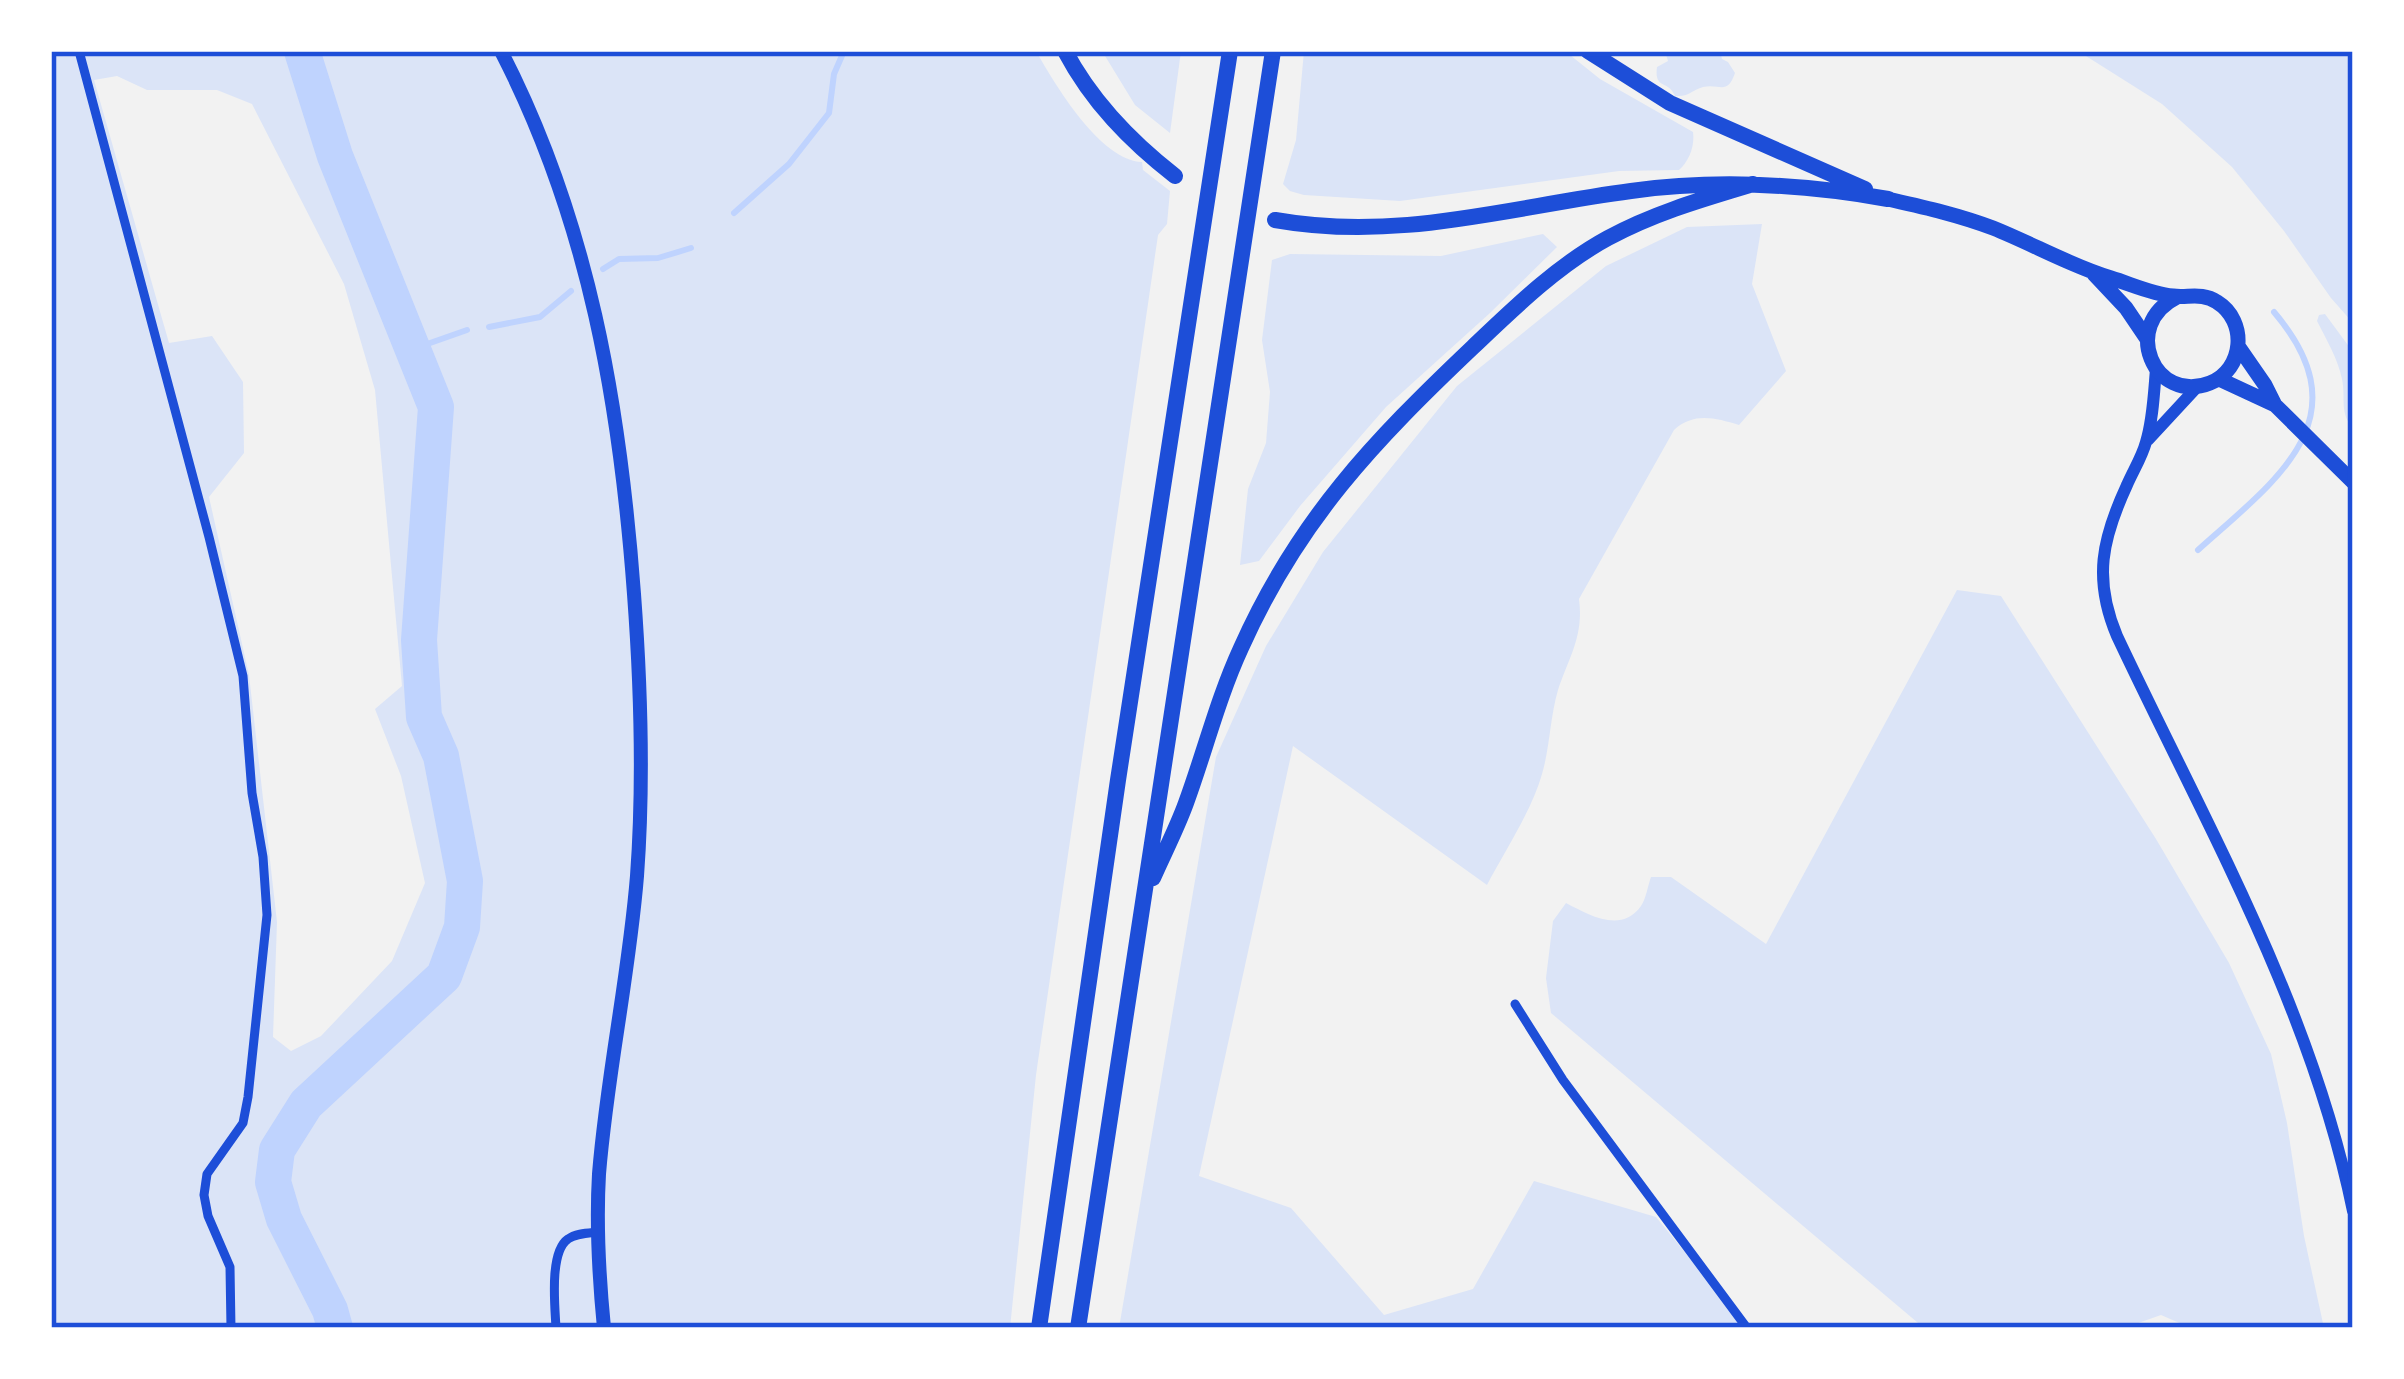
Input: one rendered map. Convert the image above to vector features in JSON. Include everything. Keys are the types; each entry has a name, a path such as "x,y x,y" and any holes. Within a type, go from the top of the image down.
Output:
{"highway":[{"path":"1065,51 1106,114 1174,176"},
{"path":"1039,1328 1230,51"},
{"path":"1078,1328 1273,51"},
{"path":"1588,51 1670,103 1888,200"},
{"path":"1142,900 1186,805 1240,650 1283,564 1356,464 1490,331 1565,266 1645,219 1753,184"},
{"path":"1275,220 1317,228 1397,227 1690,185 1814,188 1888,200"}],"main road":[{"path":"501,51 552,162 573,225 612,399 626,502 641,766 637,877 603,1138 598,1232 604,1328"},
{"path":"1888,200 1991,227 2092,272 2177,297 2196,295 2218,302 2233,319 2238,346 2235,358 2218,379 2198,386 2179,385 2156,368 2149,355 2148,328 2159,309 2177,297"},
{"path":"2092,272 2147,339"},
{"path":"2238,346 2275,405 2353,482"},
{"path":"2218,379 2275,405"}],"street":[{"path":"79,51 243,676 267,915 243,1123 207,1174 204,1195 230,1267 231,1328"},
{"path":"2156,368 2147,440 2105,541 2102,577 2109,615 2281,981 2328,1109 2353,1210"},
{"path":"2147,440 2198,386"},
{"path":"1515,1004 1564,1080 1747,1328"},
{"path":"556,1328 560,1248 578,1234 598,1232"}],"shaded area":[{"path":"51,51 1036,51 1095,135 1126,158 1142,162 1143,170 1170,191 1167,224 1158,235 1036,1075 1010,1328 51,1328","holes":["117,76 147,90 217,90 252,104 344,284 375,390 402,686 375,709 401,776 425,883 392,961 321,1036 291,1051 273,1037 277,922 249,675 209,497 244,453 243,382 212,336 169,343 94,80"]},
{"path":"1102,51 1181,51 1170,133 1135,105"},
{"path":"1304,51 1565,51 1600,79 1693,132 1692,148 1679,170 1619,171 1400,201 1304,195 1283,184 1296,140"},
{"path":"1665,51 1720,51 1735,73 1726,86 1675,96 1658,79 1657,67 1668,61"},
{"path":"2078,51 2353,51 2353,323 2232,167 2162,104"},
{"path":"1762,224 1752,284 1786,371 1739,425 1697,419 1674,430 1579,599 1577,635 1555,700 1538,788 1487,885 1293,746 1199,1176 1291,1208 1384,1315 1473,1289 1534,1181 1656,1217 1747,1328 1119,1328 1216,757 1266,646 1323,552 1457,386 1606,266 1687,227"},
{"path":"1543,234 1557,247 1386,407 1259,561 1240,565 1248,489 1266,443 1270,392 1262,340 1272,260 1290,254 1441,256"},
{"path":"2325,314 2353,352 2353,428 2344,411 2338,364 2317,321"},
{"path":"1957,590 2001,596 2229,963 2271,1054 2324,1328 2191,1328 2161,1315 2124,1328 1924,1328 1551,1013 1546,978 1553,921 1566,903 1605,920 1624,919 1641,906 1651,877 1671,877 1766,944"}],"waterway":[{"path":"302,51 335,156 436,407 419,640 424,717 441,756 465,881 462,927 444,976 306,1104 277,1150 273,1182 284,1219 335,1328"},
{"path":"734,213 789,164 829,113 834,74 844,51"},
{"path":"603,269 619,259 658,258 691,248"},
{"path":"489,327 540,317 571,291"},
{"path":"2198,550 2280,472 2311,416 2311,384 2300,350 2274,312"},
{"path":"413,349 467,330"}]}
